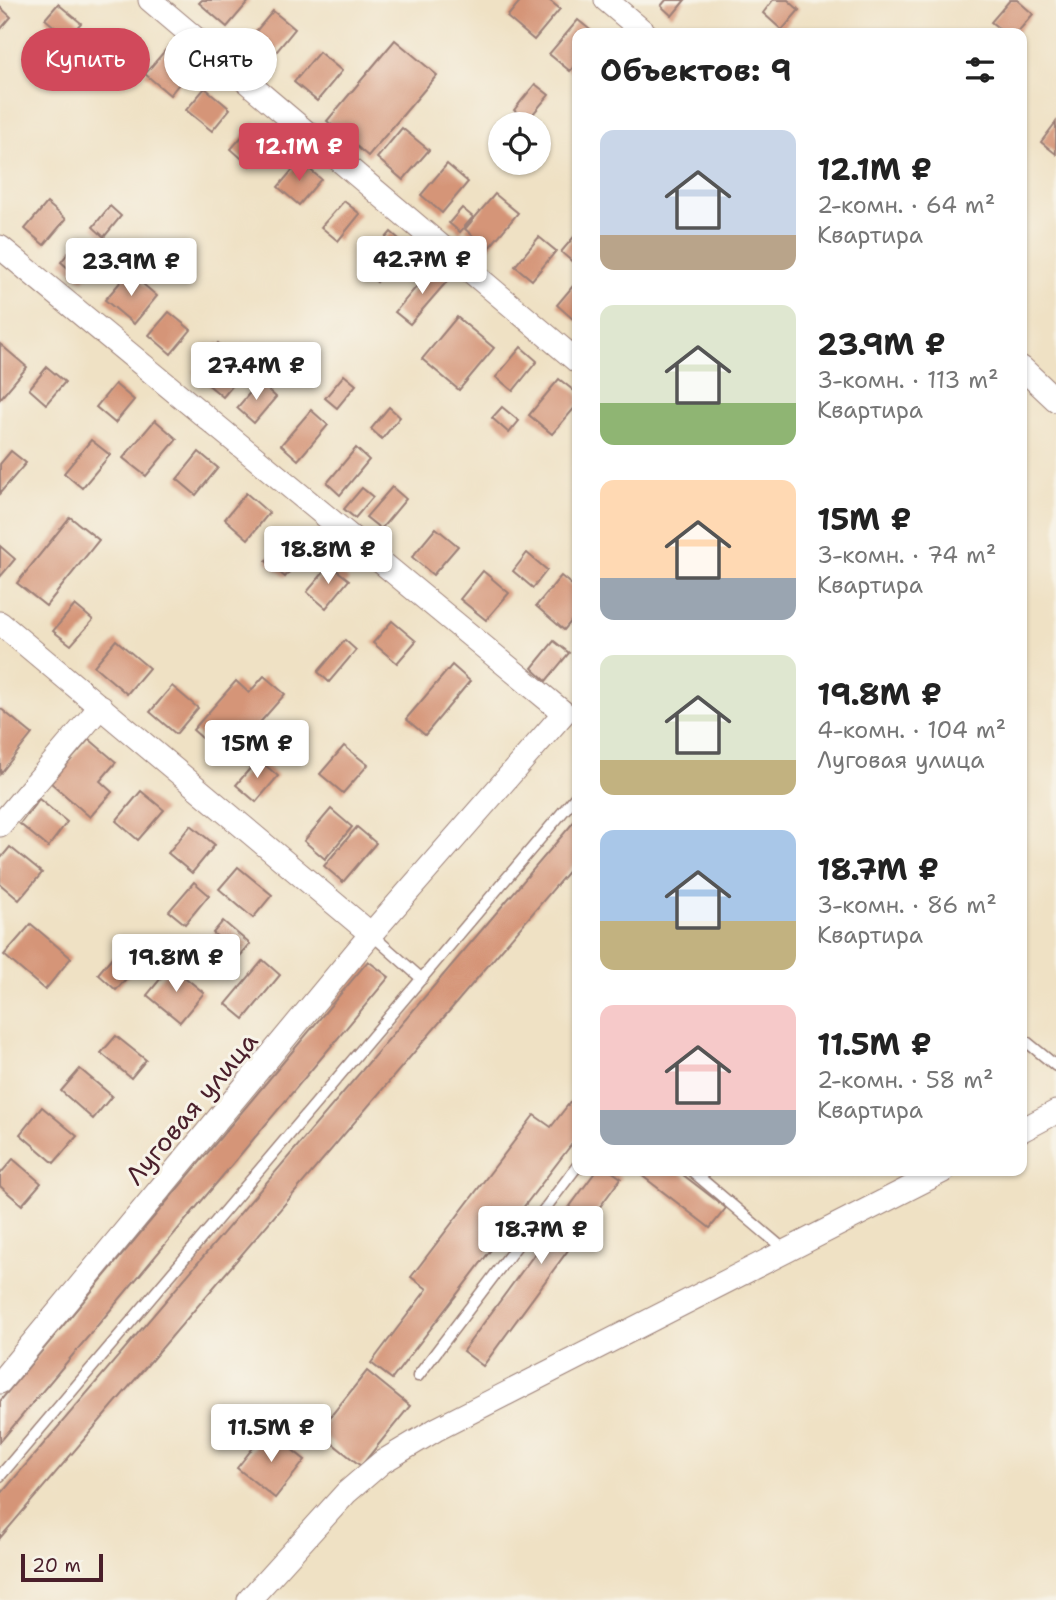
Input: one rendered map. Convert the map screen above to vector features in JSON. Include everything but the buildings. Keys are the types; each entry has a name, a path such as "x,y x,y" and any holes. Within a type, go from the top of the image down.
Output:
{"street":[{"path":"150,0 572,357"},
{"path":"606,0 639,28"},
{"path":"0,247 571,717"},
{"path":"1027,373 1056,400"},
{"path":"0,623 371,934"},
{"path":"0,825 101,706"},
{"name":"Луговая улица","path":"0,1382 371,934 571,717"},
{"path":"1027,1127 1056,1112"},
{"path":"249,1600 345,1493 382,1462 437,1429 933,1176"}],"lane":[{"path":"0,1476 572,801"},
{"path":"371,934 422,979"},
{"path":"1027,1042 1056,1066"},
{"path":"418,1376 572,1173"},
{"path":"698,1176 788,1252"}]}
